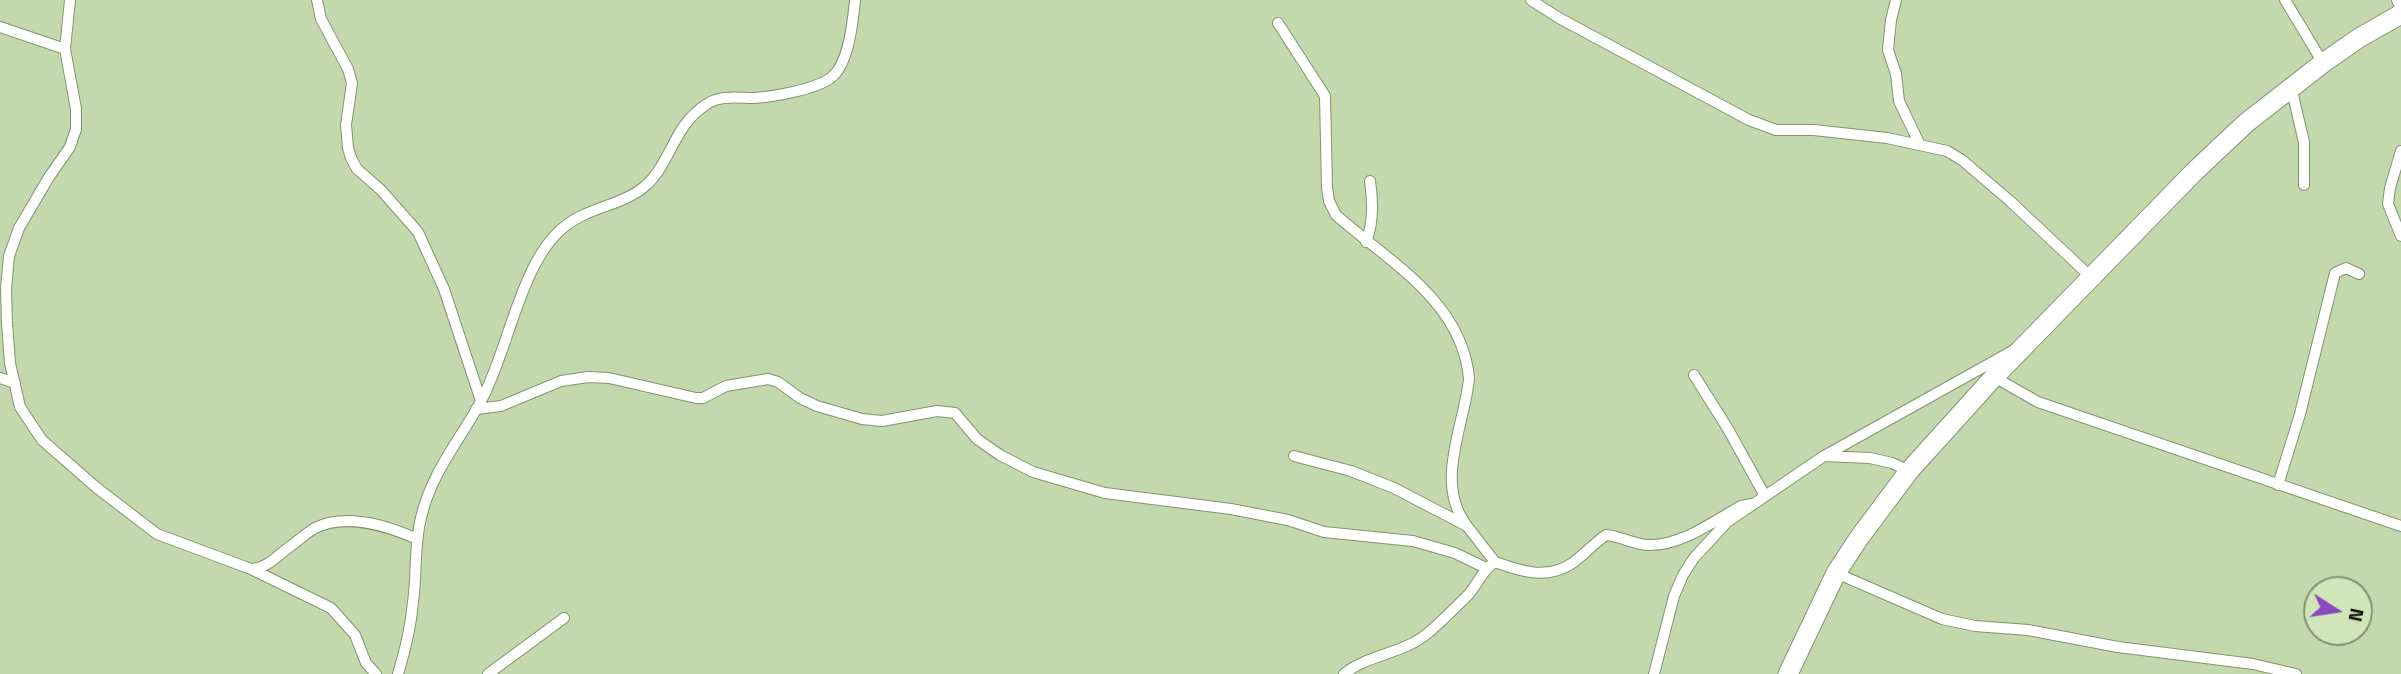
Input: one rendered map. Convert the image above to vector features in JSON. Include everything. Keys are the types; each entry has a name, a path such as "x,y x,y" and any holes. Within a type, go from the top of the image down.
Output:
{"highway":[{"path":"1788,674 1836,573 1909,471 1994,377 2194,172 2246,123 2323,62 2401,14"}],"street":[{"path":"70,0 65,49 76,109 76,129 70,147 19,228 9,256 7,323 10,363 20,407 42,440 157,534 251,569 331,608 355,635 366,663 376,674"},
{"path":"317,0 321,19 348,69 352,83 346,125 351,158 357,169 381,190 418,232 444,289 478,405"},
{"path":"398,674 413,604 417,539 425,503 436,474 478,405 513,324 536,261 553,237 585,213 620,200 646,186 654,178 679,131 705,105 724,98 758,97 798,90 825,82 835,75 845,55 855,0"},
{"path":"1531,0 1749,120 1776,130 1814,130 1947,151 1962,160 2092,278"},
{"path":"1896,0 1888,50 1896,74 1899,101 1920,145"},
{"path":"2285,0 2323,62"},
{"path":"2397,0 2401,8"},
{"path":"1278,23 1325,96 1329,201 1336,215 1428,292 1443,310 1460,343 1469,379 1451,478 1456,509 1491,565"},
{"path":"0,27 65,49"},
{"path":"2291,88 2304,142 2304,185"},
{"path":"2401,151 2388,204 2401,236"},
{"path":"1366,242 1373,202 1370,181"},
{"path":"2278,485 2300,414 2335,273 2346,268 2359,274"},
{"path":"1654,674 1674,596 1683,575 1694,558 1727,522 1824,456 2023,346"},
{"path":"1694,375 1765,496"},
{"path":"478,405 501,405 578,377 609,379 696,398 703,398 726,386 773,380 817,406 862,419 882,421 937,411 955,412 977,439 1011,461 1033,472 1105,493 1231,509 1288,520 1324,532 1413,541 1522,572 1549,573 1570,564 1606,535 1648,545 1676,541 1741,506 1752,505"},
{"path":"1994,377 2038,402 2401,526"},
{"path":"0,378 15,383"},
{"path":"1294,456 1394,488 1466,526"},
{"path":"1824,456 1870,458 1892,463 1909,471"},
{"path":"251,569 263,568 315,528 331,524 384,526 417,539"},
{"path":"1344,674 1367,661 1412,644 1427,634 1470,594 1491,565"},
{"path":"1836,573 1942,619 1975,626 2028,630 2118,647 2253,664 2296,674"},
{"path":"488,674 564,618"}]}
